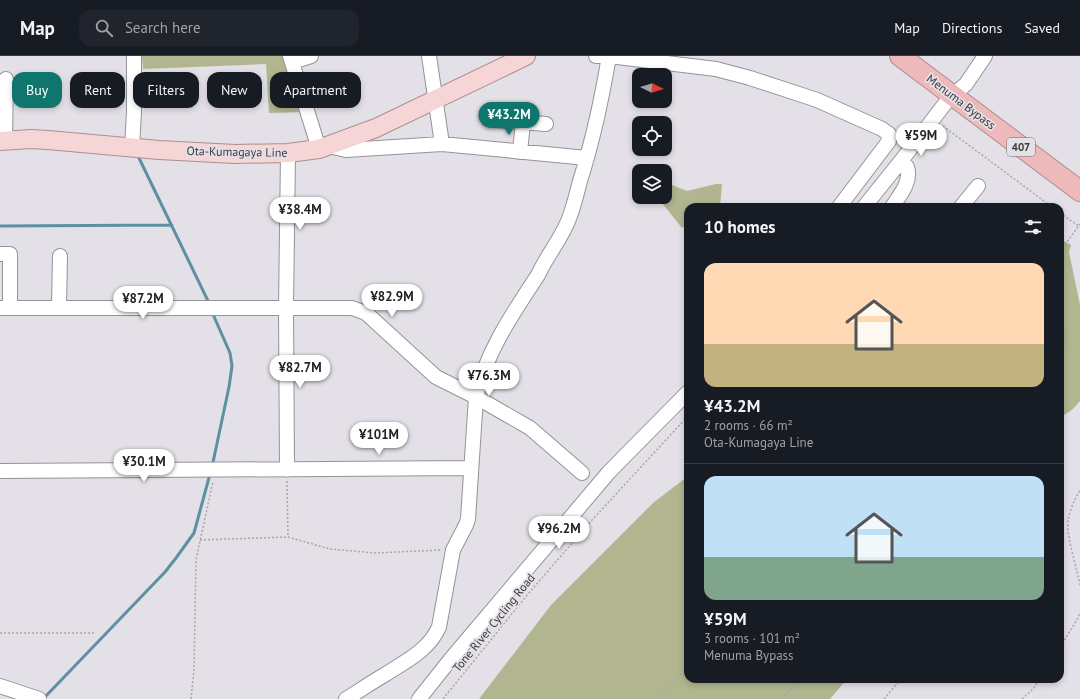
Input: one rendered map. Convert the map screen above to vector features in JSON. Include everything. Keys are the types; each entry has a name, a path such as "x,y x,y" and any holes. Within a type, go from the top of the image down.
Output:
{"highway":[{"name":"Menuma Bypass","path":"900,56 1080,178"},
{"name":"Menuma Bypass","path":"916,56 961,96 1080,191"}],"main road":[{"name":"Ota-Kumagaya Line","path":"3,141 48,140 132,148 235,154 288,153 324,147 376,128 526,56"}],"street":[{"path":"132,148 134,112 134,56"},
{"path":"311,56 291,59 324,147 346,150 442,144 587,158"},
{"path":"429,56 437,100 442,144"},
{"path":"596,56 659,59 716,69 750,78 816,100 882,129 889,134 889,141 842,203"},
{"path":"346,699 409,660 432,639 439,627 453,550 466,526 468,519 476,397 479,385 500,336 561,236 570,217 601,104 609,56"},
{"path":"867,203 901,161 961,96 968,80 985,56"},
{"path":"3,141 6,79"},
{"path":"494,120 546,124"},
{"path":"520,152 523,122"},
{"path":"287,470 286,308 288,153"},
{"path":"895,203 903,190 908,178 907,167 901,161"},
{"path":"963,203 978,186"},
{"path":"0,254 10,254 5,307 352,308 366,313 436,377 476,397 530,428 582,473"},
{"path":"59,307 60,256"},
{"path":"419,699 605,476 684,396"},
{"path":"0,471 471,468"},
{"path":"0,686 38,699"}],"path":[{"path":"942,126 1047,203"},
{"path":"1064,215 1080,227"},
{"path":"1064,249 1066,246 1064,244 1072,236 1080,224"},
{"path":"1064,326 1066,328 1066,344 1064,348"},
{"name":"Tone River Cycling Road","path":"443,699 528,594 593,519 684,420"},
{"path":"191,699 194,669 196,560 215,470"},
{"path":"287,470 288,537"},
{"path":"1080,491 1076,497 1068,521 1070,542 1080,585"},
{"path":"200,540 288,537 330,549 374,554 453,550"},
{"path":"1064,641 1080,612"},
{"path":"0,633 95,633"},
{"path":"658,699 684,670"},
{"path":"783,699 796,683"},
{"path":"884,699 898,683"},
{"path":"1022,699 1034,688 1037,683"}],"green space":[{"path":"142,56 286,56 291,72 270,72 270,108 303,108 304,112 269,113 266,64 143,69"},
{"path":"722,184 720,203 684,203 684,227 682,228 663,204 672,204 672,185 687,191"},
{"path":"1064,241 1071,245 1069,252 1080,305 1080,401 1073,409 1064,415"},
{"path":"684,479 684,683 844,683 830,699 479,699 551,605 653,503"}],"waterway":[{"path":"139,154 139,158 209,303"},
{"path":"0,226 172,225"},
{"path":"212,312 230,353 232,366 212,467"},
{"path":"44,698 165,572 176,558 194,533 210,474"}]}
